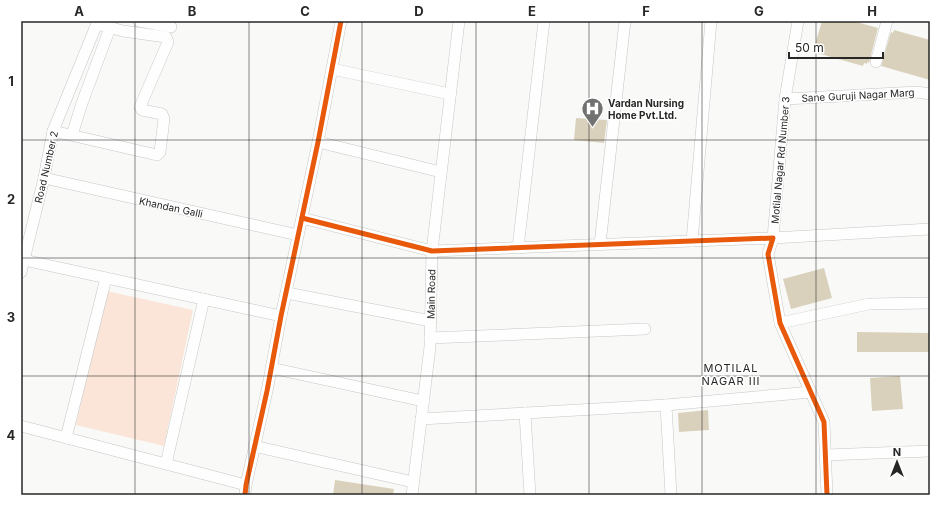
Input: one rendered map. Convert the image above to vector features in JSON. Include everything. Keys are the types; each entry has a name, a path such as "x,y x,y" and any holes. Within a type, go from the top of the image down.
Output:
{"street":[{"path":"139,21 171,27"},
{"path":"21,426 166,464 245,490 318,142 341,21"},
{"name":"Main Road","path":"412,495 430,347 432,251 459,21"},
{"path":"518,248 544,21"},
{"path":"600,244 625,21"},
{"path":"692,241 711,21"},
{"name":"Motilal Nagar Rd Number 3","path":"798,21 785,99 773,238 930,229"},
{"path":"876,62 887,21"},
{"path":"53,131 156,154 160,152 164,119 162,114 142,110 140,107 168,42 166,37 123,31 97,23"},
{"name":"Road Number 2","path":"21,272 44,178 53,131 97,23"},
{"path":"72,135 82,103 110,28"},
{"path":"332,69 450,94"},
{"name":"Sane Guruji Nagar Marg","path":"785,99 917,92 930,94"},
{"path":"318,142 441,172"},
{"name":"Khandan Galli","path":"44,178 298,235"},
{"path":"302,218 432,251 773,238 768,254 780,323 824,422 828,495"},
{"path":"24,260 281,316"},
{"path":"66,438 106,278"},
{"path":"287,293 431,321"},
{"path":"166,464 204,299"},
{"path":"780,323 869,304 930,303"},
{"path":"430,338 645,329"},
{"path":"271,368 423,401"},
{"path":"421,419 666,405 811,392"},
{"path":"666,405 671,495"},
{"path":"525,413 530,495"},
{"path":"254,446 413,482"},
{"path":"826,455 930,451"}],"shaded area":[{"path":"107,291 193,310 164,446 76,425"}],"building":[{"path":"822,21 853,21 878,28 869,63 864,63 863,66 817,53 818,49 814,48"},
{"path":"894,30 930,40 930,80 881,66 891,32 893,33"},
{"path":"576,118 607,120 604,143 574,140"},
{"path":"824,268 832,298 791,309 783,279"},
{"path":"857,332 930,333 930,352 857,352"},
{"path":"900,376 903,409 872,411 870,378"},
{"path":"708,410 709,430 679,432 678,413"},
{"path":"335,480 394,489 393,495 333,495"}],"cycle path":[{"path":"245,495 318,142 341,21"},
{"path":"302,218 432,251 773,238 768,254 780,323 824,422 827,495"}],"place":[{"name":"Vardan Nursing Home Pvt.Ltd.","path":"592,128"}],"district":[{"name":"MOTILAL NAGAR III","path":"731,374"}]}
